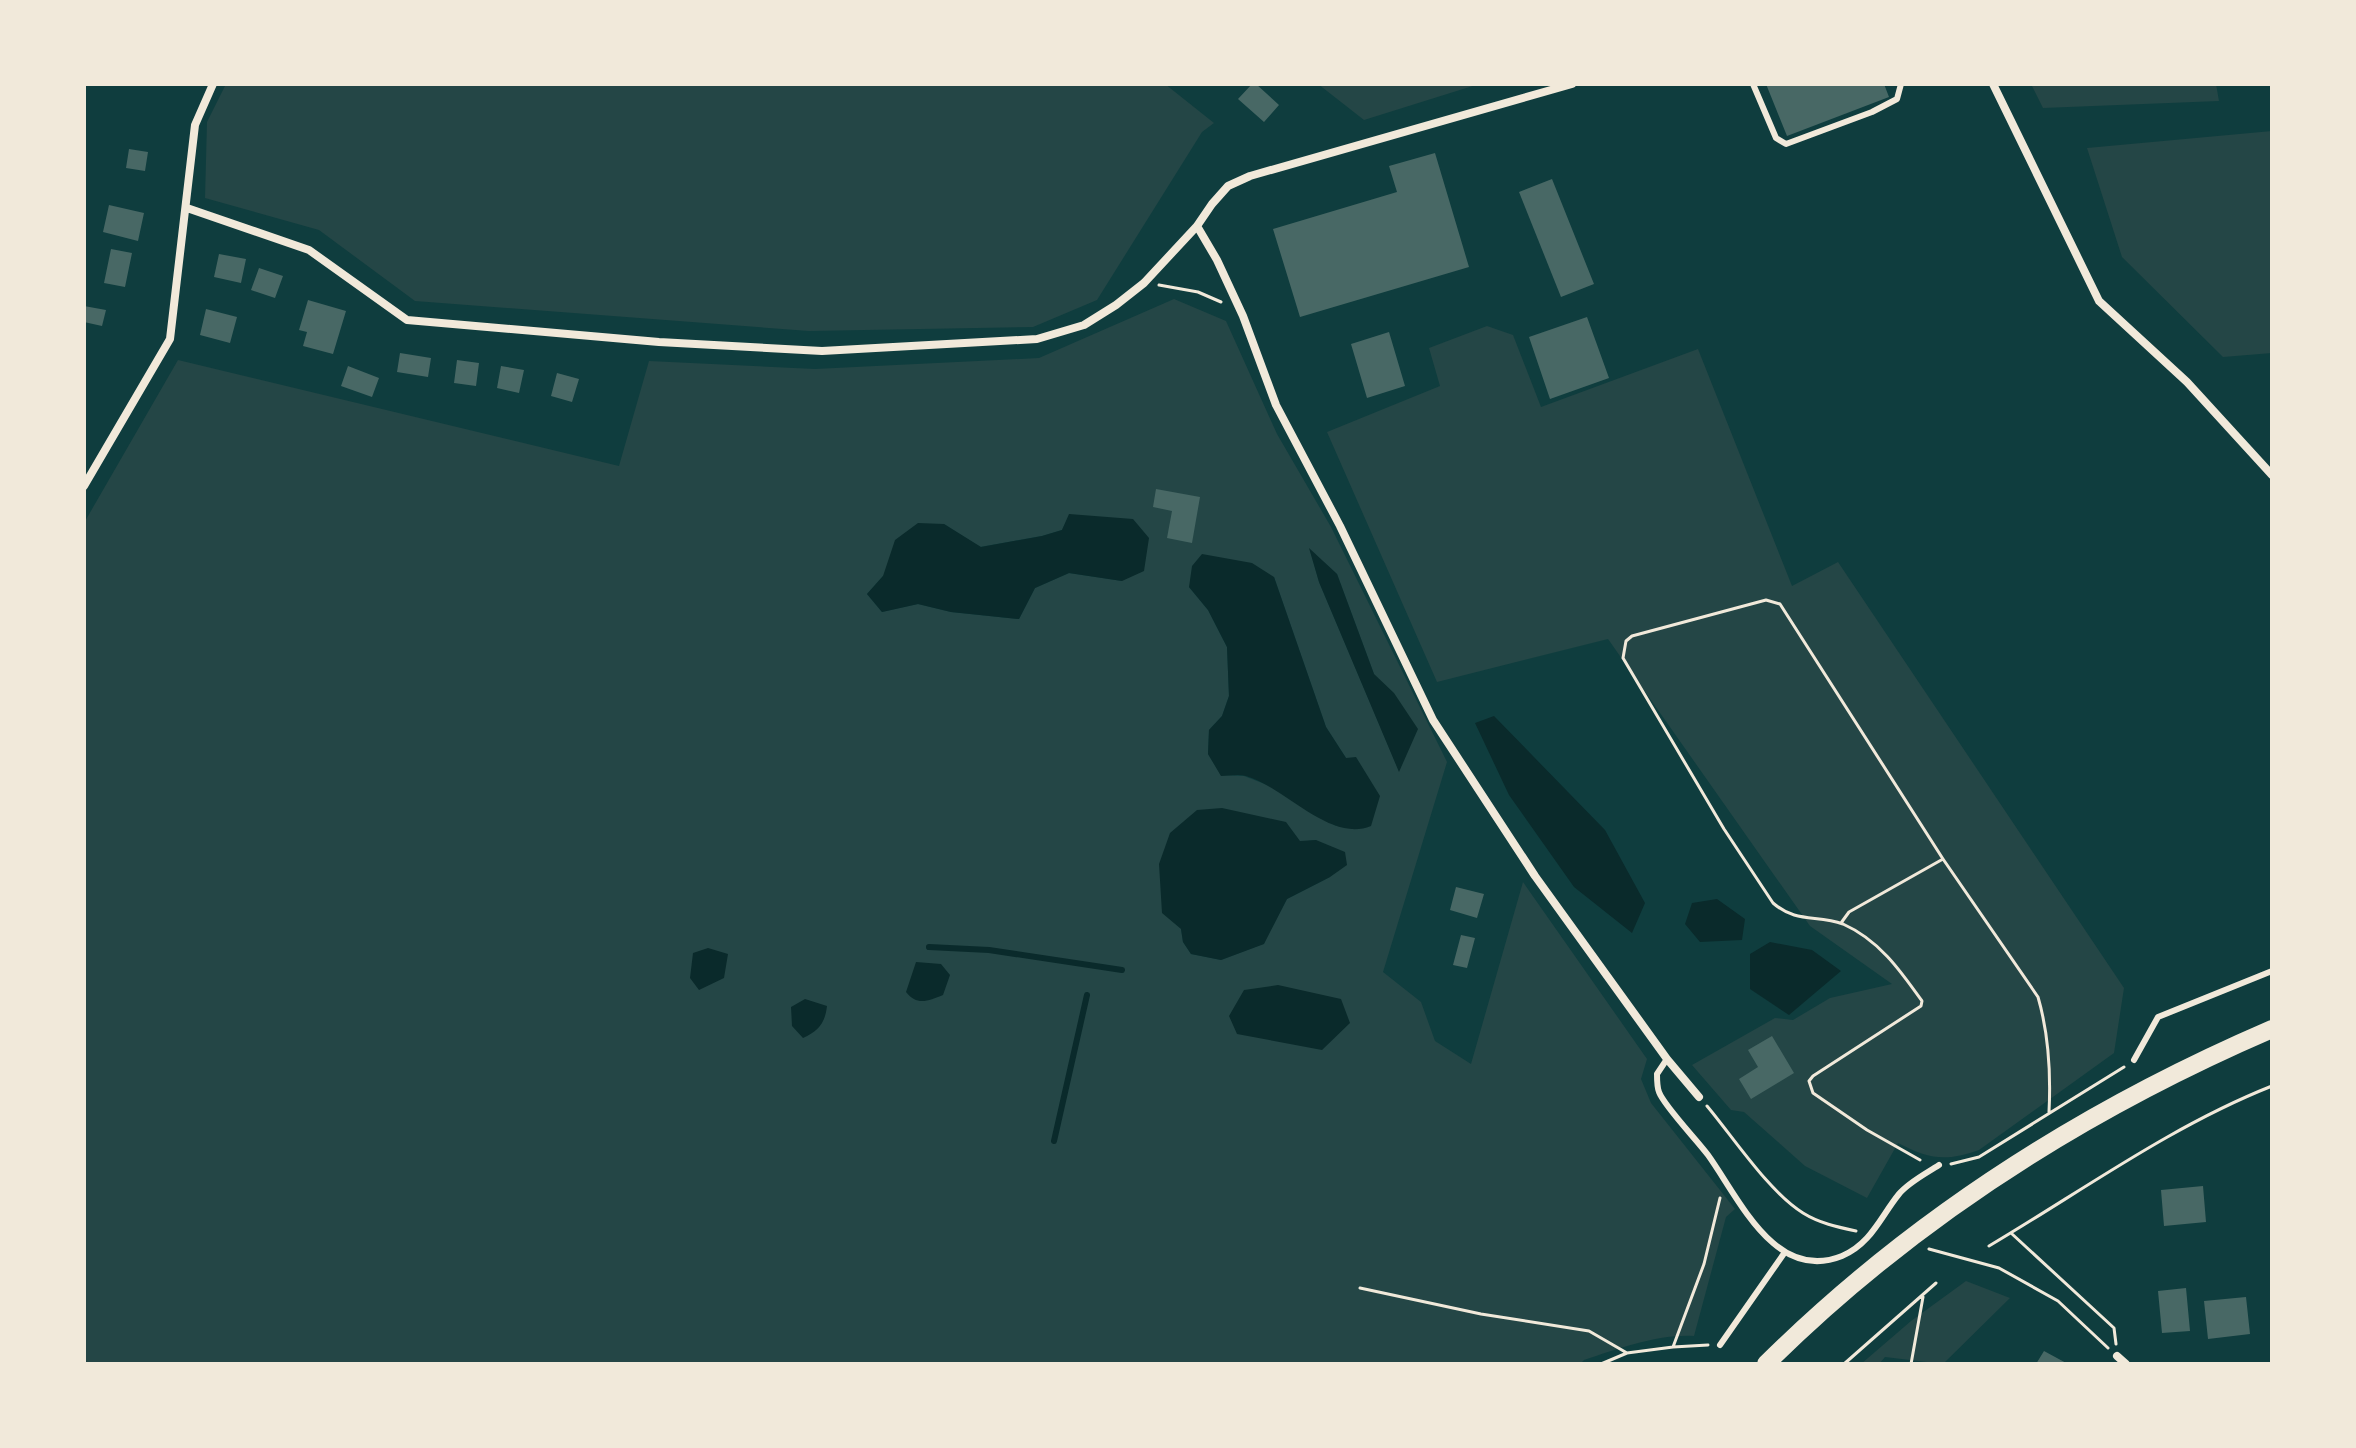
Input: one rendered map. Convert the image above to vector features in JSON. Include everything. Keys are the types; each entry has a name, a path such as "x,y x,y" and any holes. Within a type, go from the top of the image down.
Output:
{"main road":[{"path":"1766,1364 1856,1281 1984,1183 2111,1105 2199,1060 2272,1029"}],"street":[{"path":"84,486 170,339 195,125 213,84"},
{"path":"187,208 309,250 407,320 659,342 822,351 1037,339 1084,325 1144,283 1197,226 1228,186 1250,176 1572,84"},
{"path":"1993,84 2099,301 2187,382 2272,475"},
{"path":"1197,226 1243,316 1276,405 1340,526 1433,720 1535,876 1667,1059 1699,1097"},
{"path":"2117,1356 2126,1364"}],"lane":[{"path":"1753,84 1776,138 1786,144 1872,112 1897,99 1901,84"},
{"path":"2134,1060 2158,1017 2272,971"},
{"path":"1667,1059 1657,1074 1659,1092 1758,1231 1802,1261 1840,1257 1855,1249 1880,1225 1901,1192 1939,1165"},
{"path":"1720,1345 1785,1252"}],"path":[{"path":"1144,283 1198,292 1243,316"},
{"path":"2049,1112 2050,1052 2038,997 1943,859 1780,604 1766,600 1632,636 1626,641 1623,658 1724,829 1773,903 1797,918 1841,923 1885,952 1922,1001 1921,1006 1813,1076 1809,1081 1813,1093 1867,1130 1920,1160 1939,1165 1960,1164 1979,1157 2134,1060"},
{"path":"1841,923 1849,912 1943,859"},
{"path":"1989,1246 2136,1155 2272,1086"},
{"path":"1699,1097 1781,1195 1802,1212 1828,1225"},
{"path":"1673,1347 1704,1264 1723,1178"},
{"path":"2011,1233 2114,1328 2117,1356"},
{"path":"1960,1256 1999,1268 2058,1301 2117,1356"},
{"path":"1844,1364 1936,1283"},
{"path":"1360,1288 1481,1314 1589,1331 1627,1353"},
{"path":"1911,1364 1923,1295"},
{"path":"1601,1364 1627,1353 1720,1345"}],"shaded area":[{"path":"226,84 1165,84 1214,123 1202,132 1097,300 1033,327 809,331 415,301 319,230 205,198 207,122"},
{"path":"1318,84 1479,84 1364,120"},
{"path":"2031,84 2216,84 2219,101 2043,108"},
{"path":"2272,131 2272,353 2223,357 2122,257 2087,148"},
{"path":"1174,299 1226,321 1277,434 1331,527 1447,762 1383,972 1421,1002 1435,1041 1471,1064 1523,882 1647,1059 1641,1079 1651,1103 1735,1209 1726,1217 1694,1336 1666,1337 1638,1343 1580,1364 84,1364 84,523 178,360 619,466 649,361 815,369 1039,358","holes":["1070,514 1122,581 1069,573 1035,588 1019,619 951,612 918,604 882,612 867,594 883,576 944,524 980,547 1062,530","1310,550 1337,574 1374,674 1399,771 1319,582","1274,577 1326,727 1346,758 1336,826 1270,786 1244,776 1221,775 1208,754 1209,730 1222,716 1229,696 1227,647 1208,610 1189,587","1316,840 1330,877 1287,899 1263,944 1221,960 1191,954 1183,942 1181,929 1300,842"]},
{"path":"1487,326 1513,335 1541,407 1698,349 1792,586 1838,562 2124,988 2114,1053 1979,1150 1937,1157 1898,1143 1867,1198 1805,1166 1744,1112 1731,1110 1692,1065 1775,1018 1793,1020 1830,998 1892,984 1810,926 1608,639 1437,682 1327,432 1440,386 1429,348"},
{"path":"1069,514 1133,519 1149,538 1144,571 1122,581 1069,573 1035,588 1019,619 951,612 918,604 882,612 867,594 883,576 895,540 918,523 944,524 981,547 1062,530"},
{"path":"1309,548 1337,574 1374,674 1394,693 1418,729 1399,772 1319,582"},
{"path":"1202,554 1252,563 1274,577 1326,727 1346,758 1356,757 1380,796 1371,826 1355,829 1340,827 1308,812 1261,782 1243,775 1221,776 1208,754 1209,730 1222,716 1229,696 1227,647 1208,610 1189,587 1192,566"},
{"path":"1494,716 1605,830 1645,903 1632,933 1574,887 1509,795 1475,723"},
{"path":"1222,808 1286,822 1300,841 1316,840 1345,852 1347,865 1287,899 1264,944 1221,960 1191,954 1183,942 1181,929 1162,913 1159,864 1170,833 1197,810"},
{"path":"1717,899 1745,919 1742,940 1700,942 1685,924 1692,903"},
{"path":"1770,942 1812,950 1841,971 1789,1015 1750,989 1750,954"},
{"path":"708,948 728,954 724,978 699,990 690,978 693,953"},
{"path":"916,962 941,964 950,975 943,995 919,1001 906,992"},
{"path":"1278,985 1341,999 1350,1023 1322,1050 1237,1034 1229,1016 1244,990"},
{"path":"805,999 827,1006 820,1026 803,1038 792,1026 791,1007"},
{"path":"1966,1281 2010,1298 1943,1364 1885,1357 1879,1364 1861,1364 1911,1321"}],"building":[{"path":"1252,84 1256,84 1279,105 1264,122 1238,99"},
{"path":"1766,84 1884,84 1889,97 1787,136"},
{"path":"129,149 148,152 145,171 126,168"},
{"path":"1435,153 1469,267 1300,317 1273,229 1397,192 1389,166"},
{"path":"1552,179 1594,284 1561,297 1519,192"},
{"path":"109,205 144,213 138,241 103,232"},
{"path":"111,249 132,253 125,287 104,283"},
{"path":"219,254 246,259 241,283 214,277"},
{"path":"259,268 283,276 275,298 251,290"},
{"path":"308,300 346,311 333,354 303,346 307,332 299,330"},
{"path":"84,306 106,310 102,326 84,322"},
{"path":"206,309 237,317 230,343 200,335"},
{"path":"1587,317 1609,378 1550,399 1529,337"},
{"path":"1389,332 1405,386 1367,398 1351,344"},
{"path":"400,353 431,358 428,377 397,372"},
{"path":"457,360 479,363 476,386 454,383"},
{"path":"348,366 379,378 372,397 341,386"},
{"path":"501,366 524,370 519,393 497,388"},
{"path":"557,373 579,379 572,402 551,396"},
{"path":"1156,489 1200,497 1192,543 1167,538 1172,511 1153,507"},
{"path":"1456,887 1484,894 1477,918 1450,910"},
{"path":"1461,935 1475,938 1467,968 1453,965"},
{"path":"1772,1036 1794,1073 1751,1099 1739,1079 1758,1067 1748,1050"},
{"path":"2203,1186 2206,1222 2164,1226 2161,1190"},
{"path":"2186,1288 2190,1331 2162,1333 2158,1291"},
{"path":"2246,1297 2250,1334 2208,1339 2204,1301"},
{"path":"2044,1351 2068,1364 2036,1364"}],"waterway":[{"path":"929,947 989,950 1122,970"},
{"path":"1054,1141 1087,995"}]}
